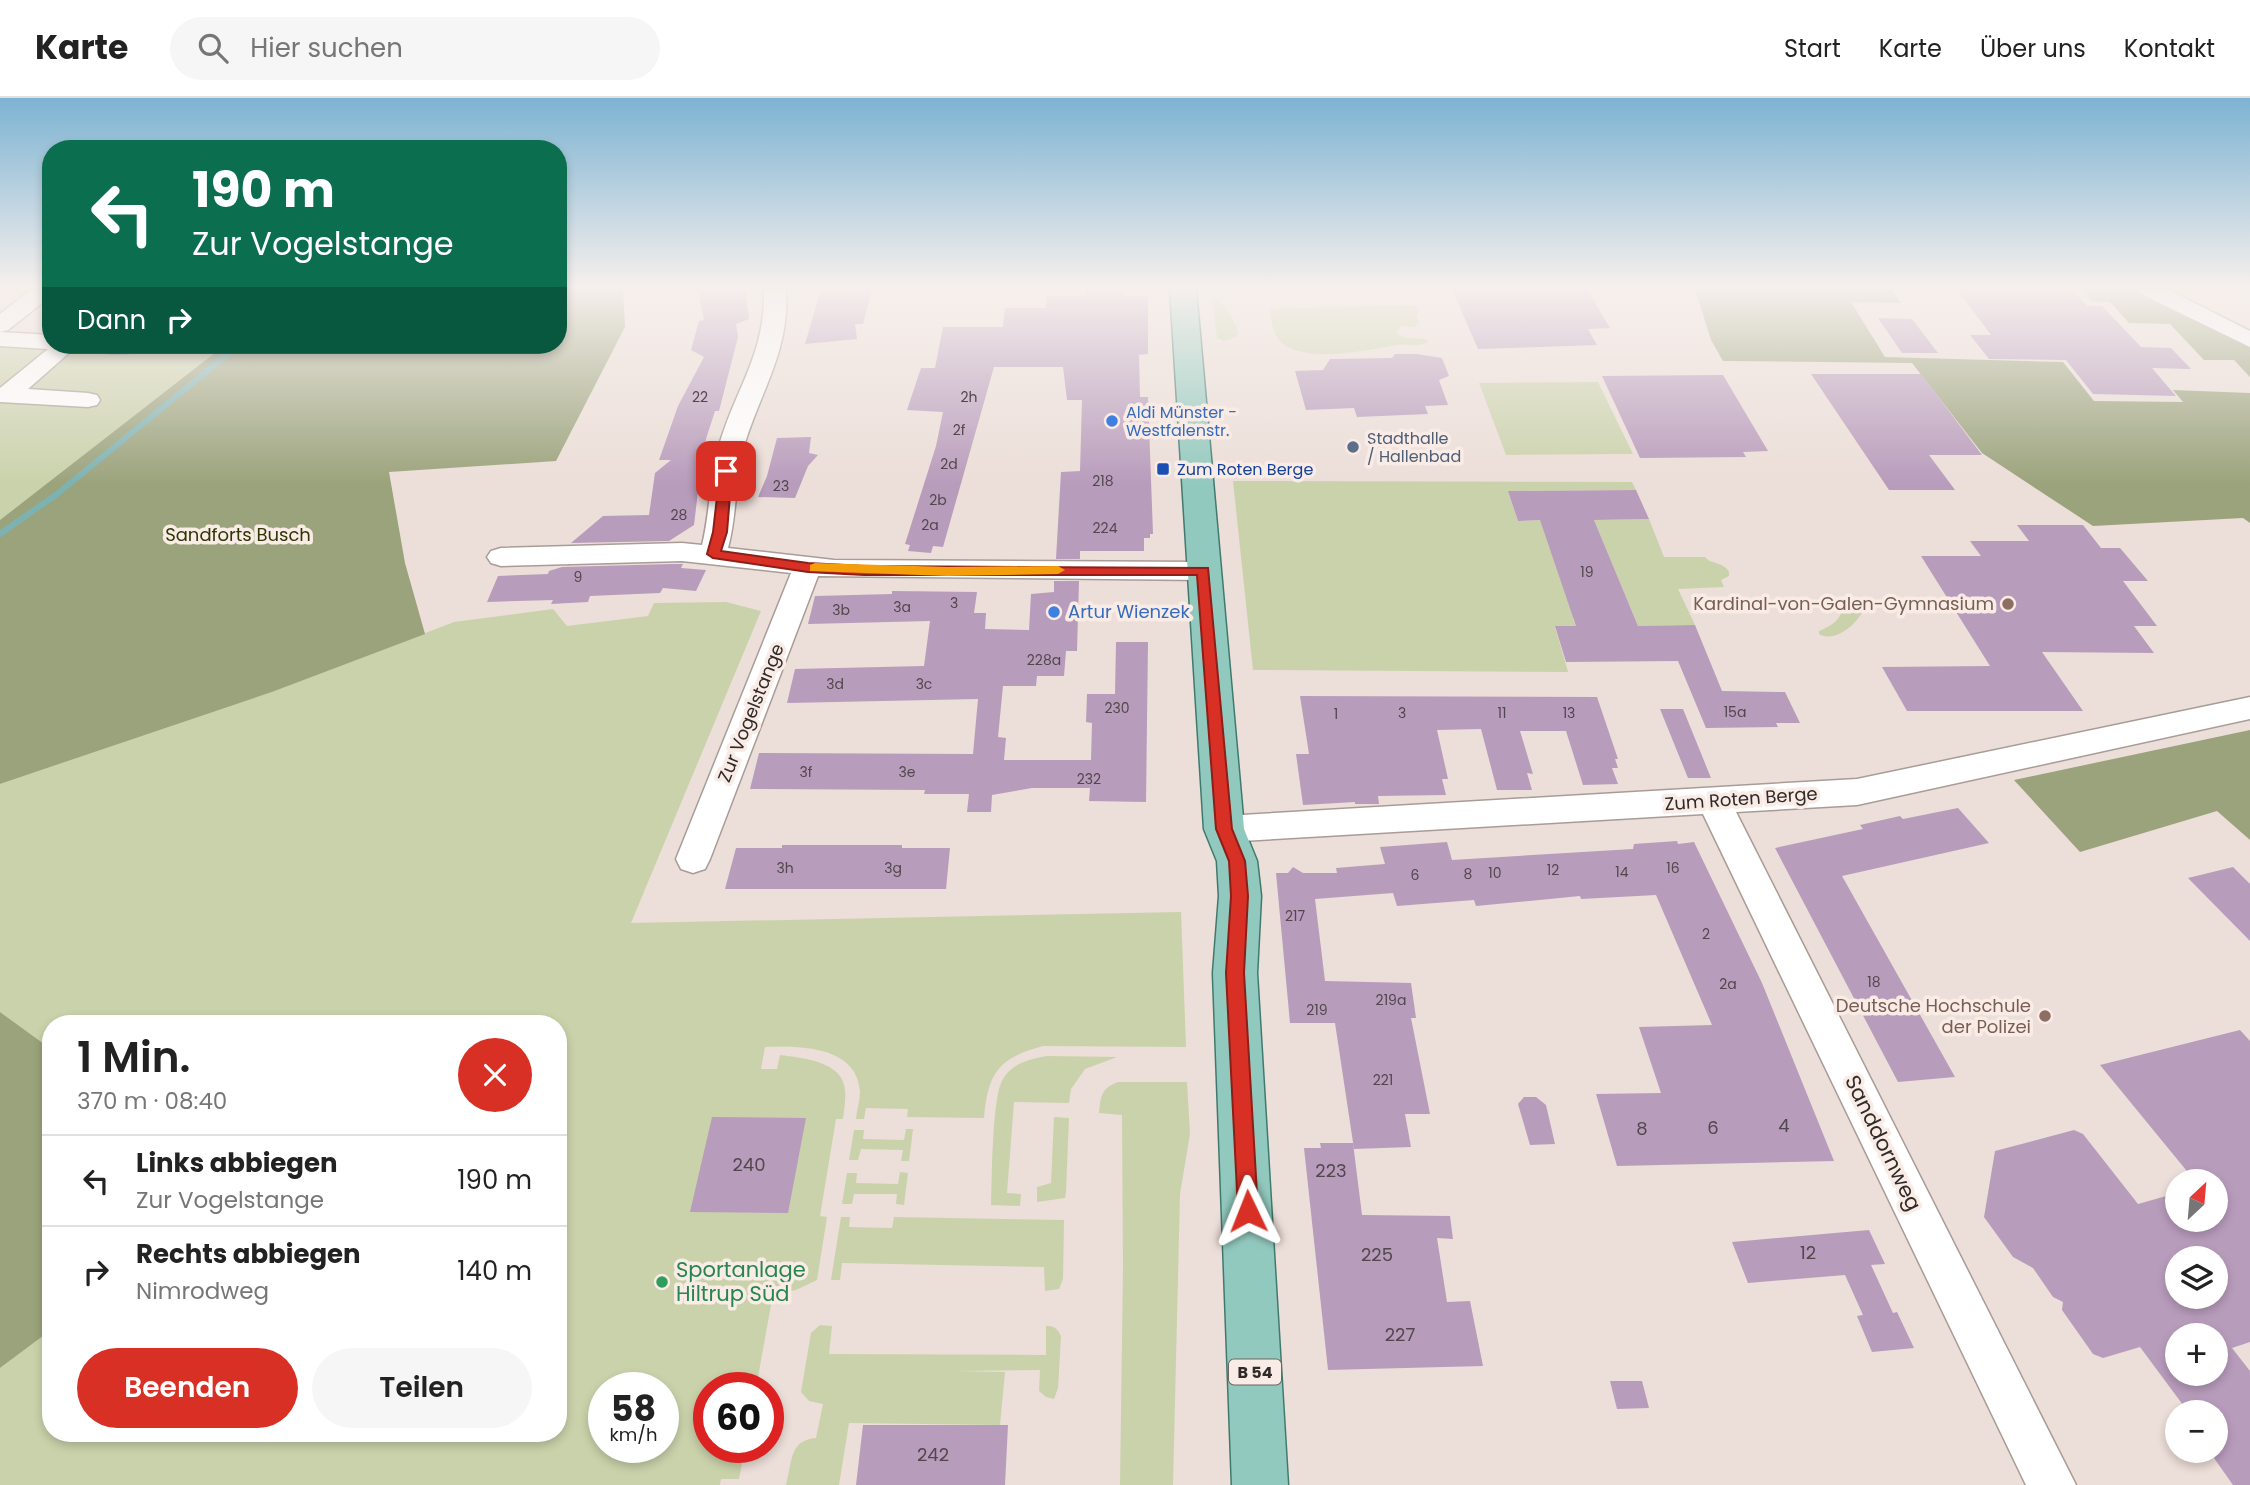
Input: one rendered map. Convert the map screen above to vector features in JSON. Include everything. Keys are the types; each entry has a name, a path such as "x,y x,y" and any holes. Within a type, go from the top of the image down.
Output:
{"main road":[{"name":"B 54","path":"1188,354 1224,829 1212,860 1216,897 1235,973 1260,1485"}],"street":[{"path":"3,395 55,354"},
{"path":"713,554 720,532 731,448 739,422 770,354"},
{"path":"3,395 88,400"},
{"path":"501,557 682,552 808,567 947,572 1203,571"},
{"name":"Zur Vogelstange","path":"693,859 808,567"},
{"name":"Zum Roten Berge","path":"1224,829 1857,792 2250,708"},
{"name":"Sanddornweg","path":"1714,801 2052,1485"}],"green space":[{"path":"0,354 213,354 0,520"},
{"name":"Sandforts Busch","path":"213,354 611,354 556,461 389,472 405,563 425,634 272,692 0,784 0,520"},
{"path":"1719,354 1883,354 1885,357 2063,362 2094,401 2183,402 2173,390 2250,393 2250,523 2243,518 2093,526 1982,453 1912,363 1723,361"},
{"path":"2198,354 2250,354 2250,377 2234,360 2204,360"},
{"path":"1598,382 1633,454 1506,455 1479,383"},
{"path":"1233,481 1632,482 1636,490 1508,491 1518,521 1540,520 1548,529 1578,615 1573,619 1576,626 1555,627 1568,672 1253,670"},
{"path":"1649,519 1664,557 1705,557 1724,566 1729,572 1729,576 1721,580 1724,587 1678,589 1695,625 1638,626 1594,520"},
{"path":"1850,599 1865,606 1853,625 1833,636 1819,634 1819,631 1836,621"},
{"path":"726,602 761,611 631,923 1181,912 1186,1047 1043,1046 1015,1056 998,1070 989,1089 984,1118 907,1117 908,1109 866,1108 864,1119 856,1119 860,1091 856,1076 848,1065 824,1051 765,1047 761,1069 777,1069 780,1055 820,1063 829,1067 843,1080 845,1101 843,1119 836,1119 820,1216 827,1217 817,1280 796,1290 781,1293 771,1279 765,1283 773,1294 759,1372 693,1372 693,1463 742,1463 739,1479 721,1479 720,1485 0,1485 0,1368 42,1337 42,1442 567,1442 567,1015 42,1015 42,1042 0,1012 0,784 272,692 454,622 553,609 567,626 648,616 654,603"},
{"path":"2250,730 2250,840 2217,811 2080,852 2014,780"},
{"path":"0,1012 42,1042 42,1337 0,1368"},
{"path":"1047,1056 1117,1057 1085,1069 1071,1089 1069,1103 1014,1102 1007,1193 1021,1194 1020,1206 991,1205 994,1125 1001,1083 1014,1067"},
{"path":"1118,1082 1187,1082 1190,1134 1180,1194 1173,1485 1120,1485 1122,1115 1099,1113 1105,1091"},
{"path":"1054,1117 1069,1118 1065,1198 1037,1202 1037,1187 1051,1183"},
{"path":"906,1129 913,1129 909,1161 901,1161 903,1150 861,1149 858,1160 849,1160 854,1130 864,1130 863,1139 904,1140"},
{"path":"900,1172 908,1173 904,1205 896,1204 897,1194 854,1194 852,1204 842,1204 847,1173 857,1173 856,1183 898,1184"},
{"path":"841,1217 850,1217 849,1227 892,1228 894,1217 1064,1220 1063,1279 1059,1289 1045,1291 1044,1267 842,1263 840,1280 831,1280"},
{"path":"820,1325 832,1326 829,1354 1046,1355 1046,1326 1051,1326 1057,1329 1061,1336 1058,1388 1054,1399 1039,1391 1040,1370 956,1371 1005,1372 1000,1425 849,1423 839,1485 786,1485 796,1448 807,1440 816,1438 823,1404 809,1401 801,1392 811,1333"}],"building":[{"path":"698,354 734,354 719,411 715,411 706,439 703,460 711,467 710,475 700,475 694,525 669,541 571,543 603,516 649,515 655,473 671,460 659,460 678,406 704,357"},
{"path":"938,354 1148,354 1139,355 1140,397 1148,397 1153,534 1150,534 1150,538 1144,538 1144,551 1080,551 1080,559 1056,559 1061,472 1080,471 1082,400 1067,400 1063,367 994,367 943,547 933,546 931,553 908,551 910,545 905,544 936,446 943,412 907,410 921,368 935,368"},
{"path":"1395,354 1442,358 1449,376 1439,380 1448,405 1425,406 1428,414 1357,417 1354,408 1306,410 1295,371 1323,370 1330,359 1392,358"},
{"path":"1985,354 2176,354 2191,369 2152,368 2176,396 2093,394 2066,360 1989,359"},
{"path":"1811,374 1921,374 1982,455 1929,455 1955,490 1889,490"},
{"path":"1723,375 1768,451 1743,452 1746,457 1640,458 1602,376"},
{"path":"811,437 809,453 818,455 808,466 795,498 758,497 767,476 777,438"},
{"path":"1636,490 1649,519 1594,520 1638,626 1695,625 1722,691 1785,692 1800,723 1776,723 1778,727 1706,728 1678,661 1566,662 1555,626 1576,626 1540,520 1518,521 1508,491"},
{"path":"2017,525 2083,525 2101,548 2120,548 2148,581 2123,581 2157,626 2134,626 2154,653 2042,652 2083,711 1907,711 1882,667 1990,666 1921,556 1981,556 1970,541 2029,541"},
{"path":"683,564 681,568 706,570 696,591 663,588 660,593 590,596 588,602 551,604 553,600 487,602 498,576 548,574 549,571 562,567"},
{"path":"1054,581 1079,581 1077,651 1066,651 1064,676 1037,676 1036,686 1003,686 998,737 1006,738 1004,760 1091,760 1092,723 1086,722 1087,694 1115,694 1116,642 1148,642 1146,802 1089,801 1090,788 1032,788 992,795 991,812 967,812 969,794 924,794 925,790 750,789 759,753 973,754 978,699 787,703 795,669 924,666 930,621 808,624 815,596 892,594 892,591 977,592 974,613 986,613 985,629 1029,630 1031,594 1054,592"},
{"path":"1300,696 1597,697 1618,759 1615,759 1618,768 1612,768 1618,784 1583,785 1566,731 1520,731 1533,774 1527,773 1532,790 1497,790 1481,729 1437,730 1448,779 1442,779 1446,795 1378,796 1379,804 1355,802 1303,805 1296,754 1309,754"},
{"path":"1660,709 1683,709 1711,778 1688,778"},
{"path":"1958,808 1989,843 1842,876 1955,1077 1898,1082 1775,848 1863,829 1860,825 1900,816 1903,819"},
{"path":"1677,841 1678,844 1694,842 1762,983 1834,1161 1617,1166 1596,1094 1661,1093 1639,1027 1712,1025 1656,895 1581,899 1580,896 1476,906 1474,900 1397,906 1393,893 1315,899 1325,981 1411,983 1416,1018 1411,1018 1430,1114 1405,1114 1411,1147 1354,1149 1335,1023 1290,1023 1276,873 1288,873 1293,867 1303,873 1337,873 1336,868 1385,864 1380,847 1447,842 1452,860 1633,849 1634,844"},
{"path":"782,845 902,845 902,848 950,848 946,889 725,889 736,848 782,848"},
{"path":"2233,867 2250,884 2250,941 2188,878"},
{"path":"2240,1030 2250,1041 2250,1342 2232,1348 2250,1371 2250,1485 2233,1485 2217,1463 2228,1463 2228,1400 2179,1400 2169,1386 2228,1386 2228,1323 2165,1323 2165,1381 2140,1347 2103,1358 2093,1354 2062,1310 2063,1302 2053,1297 2033,1268 2013,1257 1984,1217 1995,1151 2074,1130 2083,1134 2138,1204 2165,1196 2165,1232 2228,1232 2228,1169 2185,1169 2100,1065"},
{"path":"1524,1097 1536,1097 1546,1105 1555,1144 1530,1145 1518,1104"},
{"path":"712,1117 806,1118 788,1213 690,1212"},
{"path":"1320,1143 1353,1143 1362,1215 1450,1216 1453,1239 1437,1238 1447,1302 1470,1301 1483,1366 1328,1370 1304,1148 1321,1148"},
{"path":"1869,1230 1885,1264 1871,1265 1893,1313 1897,1312 1914,1348 1872,1352 1857,1316 1863,1315 1845,1275 1748,1283 1732,1242"},
{"path":"1610,1381 1642,1381 1649,1408 1617,1409"},
{"path":"863,1425 1008,1425 1005,1485 856,1485"}],"waterway":[{"path":"0,534 57,494 228,354"}],"slow traffic":[{"path":"815,568 947,572 1058,570"}],"place":[{"name":"Aldi Münster - Westfalenstr.","path":"1112,421"},
{"name":"Stadthalle / Hallenbad","path":"1353,447"},
{"name":"Zum Roten Berge","path":"1163,469"},
{"name":"Kardinal-von-Galen-Gymnasium","path":"2008,604"},
{"name":"Artur Wienzek","path":"1054,612"},
{"name":"Deutsche Hochschule der Polizei","path":"2045,1016"},
{"name":"Sportanlage Hiltrup Süd","path":"662,1282"}],"route":[{"path":"726,471 720,532 713,554 834,569 947,572 1203,571 1224,829 1237,861 1240,896 1235,973 1248,1211"}]}
